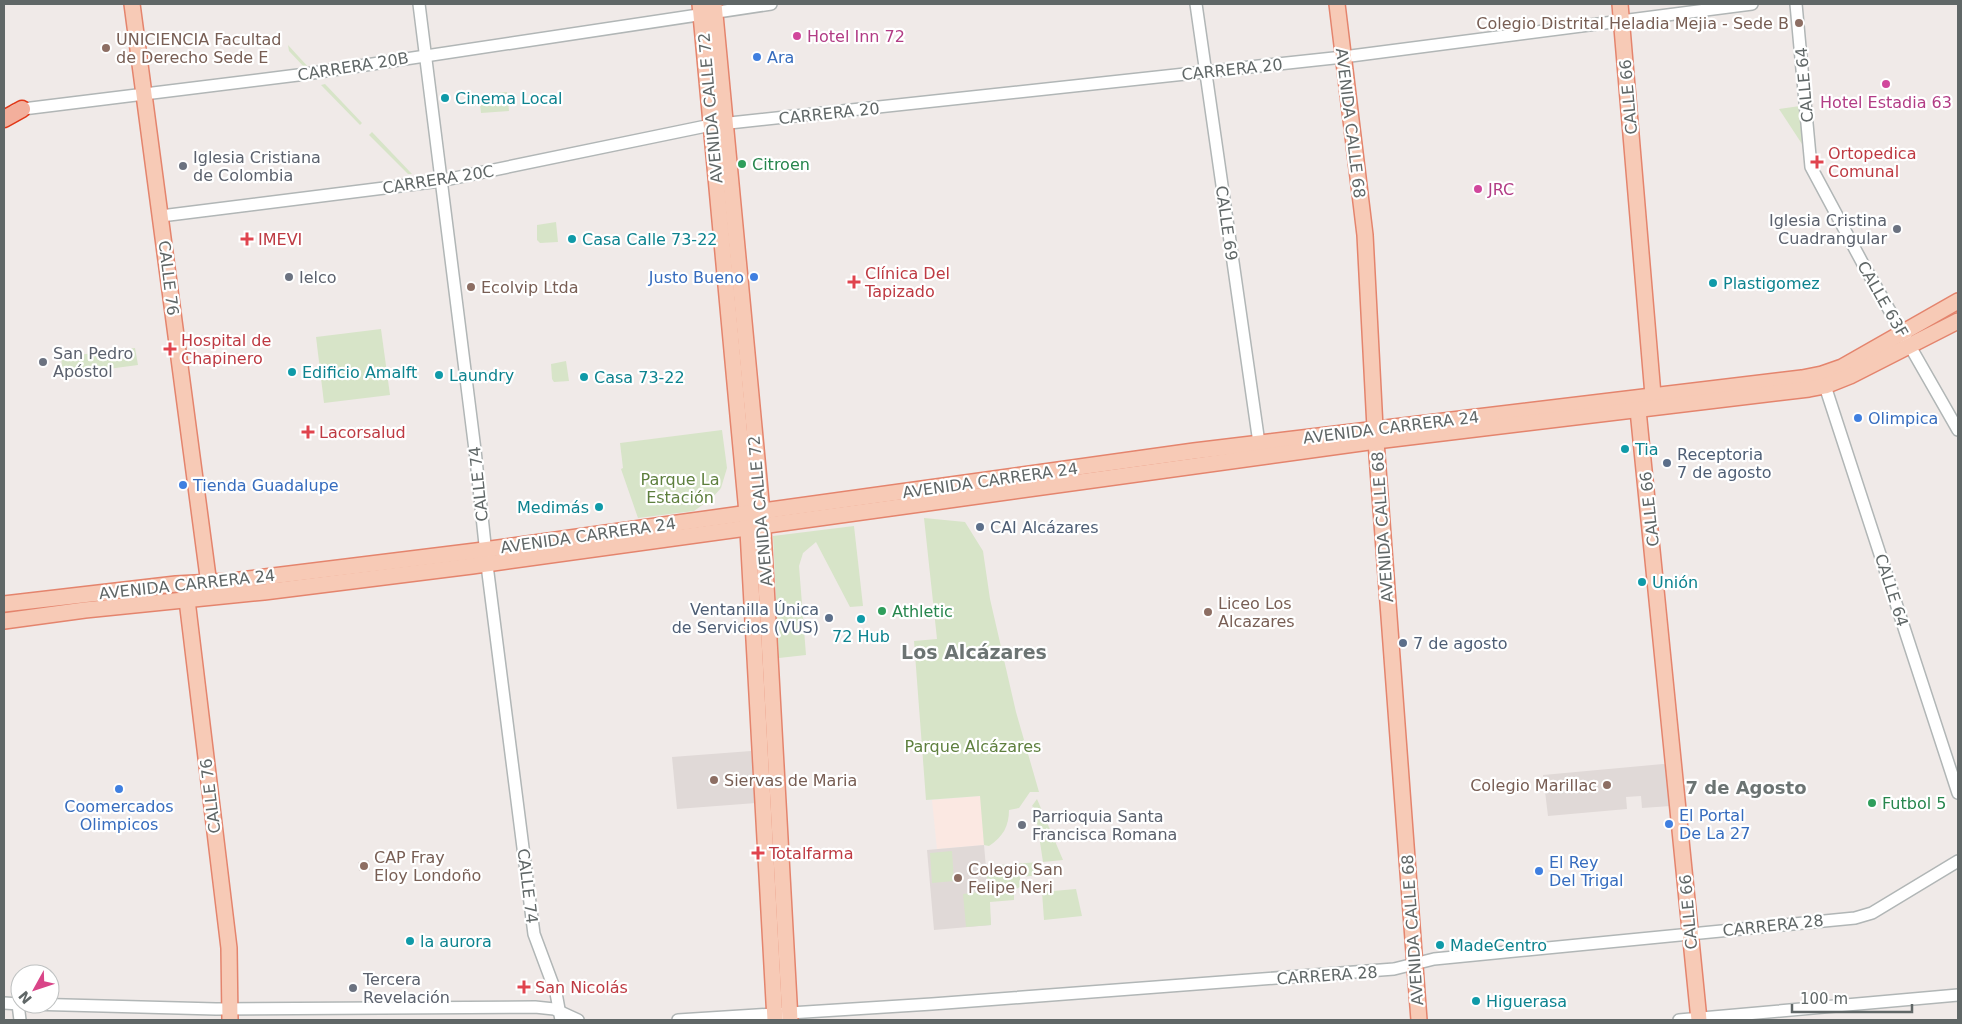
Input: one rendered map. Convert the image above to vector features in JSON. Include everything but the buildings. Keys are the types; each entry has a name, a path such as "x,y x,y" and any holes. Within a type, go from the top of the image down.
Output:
{"highway":[{"path":"4,119 22,110"}],"main road":[{"name":"CALLE 76","path":"132,4 210,590"},
{"name":"AVENIDA CALLE 68","path":"1336,4 1365,235 1376,435 1419,1020"},
{"name":"CALLE 66","path":"1620,4 1653,396"},
{"name":"AVENIDA CALLE 72","path":"708,8 755,520 782,1017"},
{"name":"AVENIDA CARRERA 24","path":"4,604 82,594 210,590 264,592 486,557 647,527 755,520 1376,435 1638,404 1825,386 1850,376 1906,339 1958,301"},
{"name":"AVENIDA CARRERA 24","path":"1653,396 1822,374 1906,339 1958,321"},
{"path":"1638,404 1653,396"},
{"name":"CALLE 66","path":"1638,404 1699,1019"},
{"name":"AVENIDA CARRERA 24","path":"486,557 648,543 755,520 1258,443 1376,435"},
{"path":"647,527 648,543"},
{"name":"AVENIDA CARRERA 24","path":"4,620 187,600 210,590"},
{"name":"CALLE 76","path":"187,600 228,948 229,1015"}],"street":[{"name":"CALLE 74","path":"419,4 534,934 556,994 561,1016"},
{"name":"CARRERA 20B","path":"4,113 312,73 425,56 708,8 771,4"},
{"name":"CALLE 69","path":"1196,4 1246,343 1258,443"},
{"name":"CARRERA 20","path":"718,124 1343,57 1752,4"},
{"name":"CALLE 64","path":"1796,4 1811,167"},
{"name":"CARRERA 20C","path":"161,216 440,181 718,124"},
{"name":"CALLE 63F","path":"1811,167 1863,264 1958,430"},
{"name":"CALLE 64","path":"1825,386 1958,793"},
{"name":"CARRERA 28","path":"678,1020 782,1017 1394,970 1434,959 1864,916 1958,861"},
{"path":"1679,1020 1958,995"},
{"path":"60,1006 229,1015 535,1007 547,1008 561,1016 578,1020"}],"shaded area":[{"name":"Siervas de Maria","path":"751,751 756,803 677,809 672,757"},
{"name":"Colegio Marillac","path":"1667,765 1671,806 1642,808 1641,796 1626,797 1627,809 1548,816 1543,775"},
{"path":"981,796 984,845 937,849 932,800"},
{"name":"Colegio San Felipe Neri","path":"984,845 991,925 934,930 927,850"},
{"name":"CAP Fray Eloy Londoño","path":"369,860 370,870 359,871 358,862"}],"green space":[{"path":"288,45 310,69 306,69 289,51"},
{"path":"325,84 362,123 360,125 321,85"},
{"path":"507,92 509,111 481,113 479,95"},
{"path":"1800,106 1802,144 1779,109"},
{"path":"372,132 412,174 408,174 369,135"},
{"path":"556,222 558,242 540,243 537,240 537,225"},
{"path":"381,329 390,395 324,403 316,337"},
{"path":"135,348 138,365 63,375 61,357"},
{"path":"566,361 569,381 554,382 551,364"},
{"name":"Parque La Estación","path":"722,430 727,468 721,488 712,498 694,511 638,518 621,469 623,468 620,443"},
{"name":"Parque Alcázares","path":"924,518 965,522 983,551 990,599 1016,712 1039,792 1030,792 1019,808 1009,810 1008,821 1004,831 989,846 984,845 980,796 926,800 914,641 937,639"},
{"path":"854,526 863,606 850,607 816,542 803,553 799,566 806,655 779,658 773,536"},
{"path":"1037,799 1063,860 1043,862 1036,816 1039,812 1032,806"},
{"path":"952,851 954,881 932,883 930,853"},
{"path":"1040,862 1041,875 1020,877 1020,887 1014,890 1014,900 990,902 991,925 966,927 963,894 988,891 986,866"},
{"path":"1076,889 1082,916 1044,920 1042,892"}],"place":[{"name":"Colegio Distrital Heladia Mejia - Sede B","path":"1799,23"},
{"name":"Hotel Inn 72","path":"797,36"},
{"name":"UNICIENCIA Facultad de Derecho Sede E","path":"106,48"},
{"name":"Ara","path":"757,57"},
{"name":"Hotel Estadia 63","path":"1886,84"},
{"name":"Cinema Local","path":"445,98"},
{"name":"Ortopedica Comunal","path":"1817,162"},
{"name":"Citroen","path":"742,164"},
{"name":"Iglesia Cristiana de Colombia","path":"183,166"},
{"name":"JRC","path":"1478,189"},
{"name":"Iglesia Cristina Cuadrangular","path":"1897,229"},
{"name":"IMEVI","path":"247,239"},
{"name":"Casa Calle 73-22","path":"572,239"},
{"name":"Ielco","path":"289,277"},
{"name":"Justo Bueno","path":"754,277"},
{"name":"Clínica Del Tapizado","path":"854,282"},
{"name":"Plastigomez","path":"1713,283"},
{"name":"Ecolvip Ltda","path":"471,287"},
{"name":"Hospital de Chapinero","path":"170,349"},
{"name":"San Pedro Apóstol","path":"43,362"},
{"name":"Edificio Amalft","path":"292,372"},
{"name":"Laundry","path":"439,375"},
{"name":"Casa 73-22","path":"584,377"},
{"name":"Olimpica","path":"1858,418"},
{"name":"Lacorsalud","path":"308,432"},
{"name":"Tia","path":"1625,449"},
{"name":"Receptoria 7 de agosto","path":"1667,463"},
{"name":"Tienda Guadalupe","path":"183,485"},
{"name":"Medimás","path":"599,507"},
{"name":"CAI Alcázares","path":"980,527"},
{"name":"Unión","path":"1642,582"},
{"name":"Athletic","path":"882,611"},
{"name":"Liceo Los Alcazares","path":"1208,612"},
{"name":"Ventanilla Única de Servicios (VUS)","path":"829,618"},
{"name":"72 Hub","path":"861,619"},
{"name":"7 de agosto","path":"1403,643"},
{"name":"Siervas de Maria","path":"714,780"},
{"name":"Colegio Marillac","path":"1607,785"},
{"name":"Coomercados Olimpicos","path":"119,789"},
{"name":"Futbol 5","path":"1872,803"},
{"name":"El Portal De La 27","path":"1669,824"},
{"name":"Parrioquia Santa Francisca Romana","path":"1022,825"},
{"name":"Totalfarma","path":"758,853"},
{"name":"CAP Fray Eloy Londoño","path":"364,866"},
{"name":"El Rey Del Trigal","path":"1539,871"},
{"name":"Colegio San Felipe Neri","path":"958,878"},
{"name":"la aurora","path":"410,941"},
{"name":"MadeCentro","path":"1440,945"},
{"name":"San Nicolás","path":"524,987"},
{"name":"Tercera Revelación","path":"353,988"},
{"name":"Higuerasa","path":"1476,1001"}],"district":[{"name":"Los Alcázares","path":"974,652"},
{"name":"7 de Agosto","path":"1746,788"}]}
